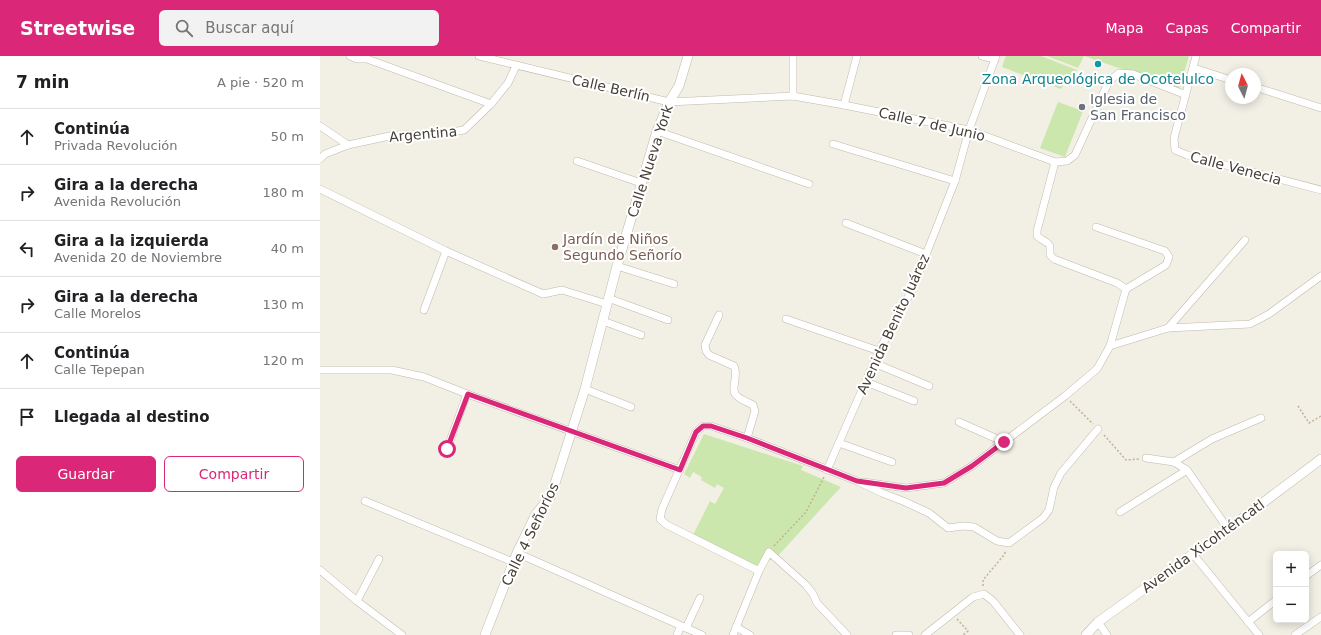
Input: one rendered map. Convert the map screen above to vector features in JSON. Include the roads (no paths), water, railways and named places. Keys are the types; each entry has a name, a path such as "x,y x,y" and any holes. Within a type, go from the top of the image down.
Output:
{"street":[{"path":"350,56 357,59 367,59 491,104"},
{"name":"Calle Berlín","path":"479,56 669,102 793,96"},
{"name":"Calle Nueva York","path":"572,431 585,389 617,266 657,131 669,102 679,86 688,56"},
{"path":"792,56 793,96"},
{"path":"844,105 857,56"},
{"path":"982,56 995,58"},
{"name":"Calle Venecia","path":"1196,56 1174,138 1175,150 1187,155 1321,190"},
{"name":"Avenida Benito Juárez","path":"827,470 880,351 912,290 955,181 969,130 995,58"},
{"name":"Argentina","path":"320,159 325,154 348,145 394,135 438,134 464,130 491,104 508,84 516,66"},
{"path":"1194,68 1225,78"},
{"name":"Calle 7 de Junio","path":"793,96 969,130 1055,162 1067,161 1075,154 1109,81 1119,73 1133,74 1186,95"},
{"path":"1261,90 1321,108"},
{"path":"320,126 348,145"},
{"path":"657,131 809,184"},
{"path":"833,144 955,181"},
{"path":"578,161 641,183"},
{"path":"1055,162 1037,236 1048,242 1050,246 1050,255 1054,259 1117,283 1126,289"},
{"path":"320,189 446,251 542,294 562,290 608,301 668,320"},
{"path":"846,222 926,254"},
{"path":"857,481 906,488 944,483 972,466 1065,396 1097,369 1110,346 1126,289 1166,265 1169,257 1165,252 1096,227"},
{"path":"1168,328 1245,240"},
{"path":"424,310 446,251"},
{"path":"617,266 674,284"},
{"path":"1110,346 1168,328 1250,324 1269,314 1321,276"},
{"path":"718,316 705,345 706,351 709,355 734,366 737,372 734,392 736,396 753,406 755,411 747,438"},
{"path":"786,319 880,351"},
{"path":"603,321 641,335"},
{"path":"874,364 929,386"},
{"path":"320,370 392,370 424,377 680,470"},
{"path":"866,382 914,400"},
{"path":"585,389 631,407"},
{"path":"447,449 468,394"},
{"path":"1174,462 1212,439 1260,418"},
{"path":"959,422 1004,442"},
{"path":"759,571 667,525 660,519 662,509 696,432 703,426 711,426 747,438 857,481 882,494 903,501 928,513 948,528 963,526 974,527 997,541 1009,543 1043,518 1049,510 1054,487 1061,473 1098,429"},
{"name":"Calle 4 Señoríos","path":"485,635 517,552 536,514 551,496 572,431"},
{"path":"839,443 892,462"},
{"path":"1146,458 1174,462 1187,470 1228,529"},
{"name":"Avenida Xicohténcatl","path":"1086,635 1098,622 1228,529 1321,459"},
{"path":"1120,512 1187,470"},
{"path":"365,501 513,562"},
{"path":"517,552 702,635"},
{"path":"732,635 759,571 769,552 806,585 813,594 816,603 847,635"},
{"path":"1193,554 1259,635"},
{"path":"357,602 379,559"},
{"path":"1309,574 1321,565"},
{"path":"320,570 357,602 402,635"},
{"path":"925,635 973,597 984,594 993,601 1020,635"},
{"path":"677,635 684,627 700,598"},
{"path":"1248,622 1273,602"},
{"path":"1295,635 1321,617"},
{"path":"1098,622 1108,635"},
{"path":"736,627 750,635"},
{"path":"896,635 909,635"}],"place":[{"name":"Zona Arqueológica de Ocotelulco","path":"1098,64"},
{"name":"Iglesia de San Francisco","path":"1082,107"},
{"name":"Jardín de Niños Segundo Señorío","path":"555,247"}]}
